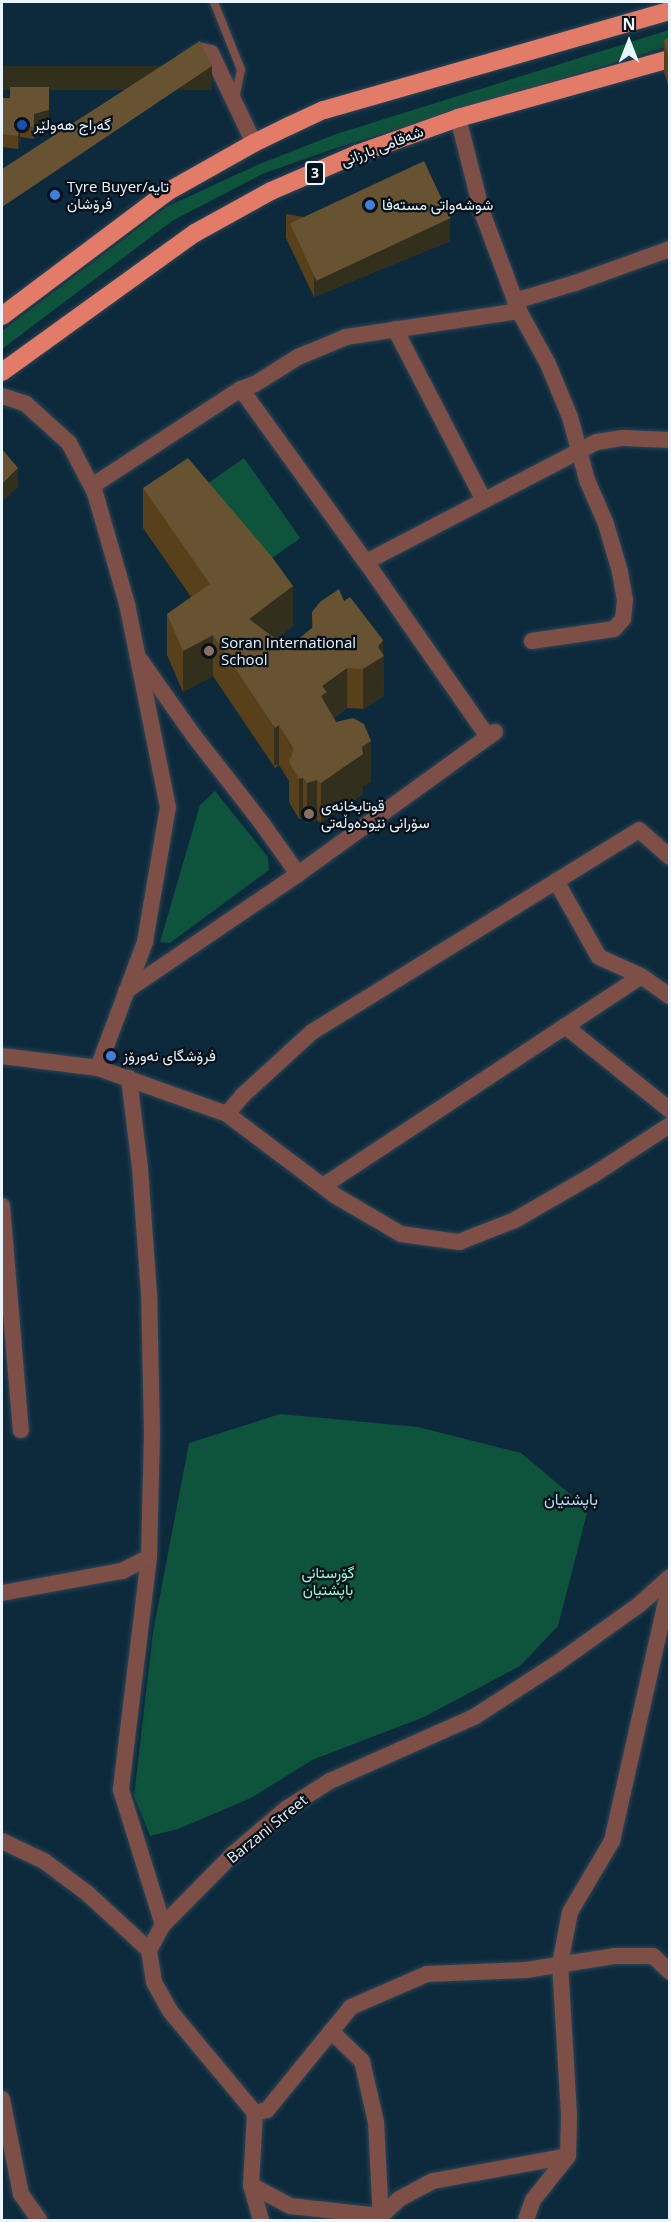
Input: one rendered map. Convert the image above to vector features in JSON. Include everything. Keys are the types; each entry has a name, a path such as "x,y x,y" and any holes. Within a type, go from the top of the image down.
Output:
{"highway":[{"path":"2,316 167,192 254,143 324,110 669,11"},
{"name":"شەقامی بارزانی","path":"2,372 195,233 282,187 357,154 458,118 669,59"}],"street":[{"path":"172,70 202,51 211,53 254,143"},
{"path":"458,118 482,212 517,306 548,364 570,417 587,480 606,524 620,572 625,600 623,619 614,629 532,640"},
{"path":"92,486 241,389 255,384 298,357 346,337 517,306 669,249"},
{"path":"395,329 483,499"},
{"path":"126,991 298,874 491,735 241,389"},
{"path":"2,396 26,404 69,443 92,486 127,604 168,807 145,942 98,1068"},
{"path":"366,562 483,499 597,442 623,438 669,440"},
{"path":"137,656 298,874"},
{"path":"228,1114 243,1095 312,1032 639,830 669,857"},
{"path":"556,880 599,957 640,976 669,996"},
{"path":"323,1186 640,976"},
{"path":"565,1026 669,1110"},
{"path":"2,1056 98,1068 228,1114 323,1186 401,1234 459,1242 515,1220 593,1175 669,1125"},
{"path":"129,1078 140,1168 149,1294 152,1431 149,1557 121,1790 163,1925"},
{"path":"2,1206 21,1430"},
{"path":"2,1593 122,1571 149,1557"},
{"name":"Barzani Street","path":"149,1950 163,1925 233,1854 286,1809 330,1780 474,1717 631,1611 669,1577"},
{"path":"526,2220 533,2200 568,2156 569,2115 560,1964 570,1912 612,1841 669,1583"},
{"path":"2,1841 44,1861 87,1893 149,1950 154,1982 170,2011 255,2113 251,2185 261,2220"},
{"path":"255,2113 267,2110 351,2007 427,1974 526,1970 614,1956 653,1956 669,1972"},
{"path":"331,2031 362,2061 376,2122 381,2218"},
{"path":"2,2099 21,2194 39,2220"},
{"path":"381,2218 399,2199 433,2181 568,2156"},
{"path":"251,2185 290,2206 381,2218"}],"lane":[{"path":"214,2 241,70 234,105"}],"green space":[{"path":"669,30 669,46 339,147 262,174 172,221 2,349 2,331 166,207 257,165 336,134"},
{"path":"244,458 300,538 250,573 194,493"},
{"path":"215,791 268,857 269,870 170,943 160,942 200,805"},
{"name":"گۆڕستانی باپشتیان","path":"280,1414 418,1427 521,1453 588,1509 558,1626 520,1666 424,1717 312,1760 251,1798 178,1829 150,1836 134,1796 153,1632 189,1443"}],"building":[{"path":"669,38 669,57 664,40"},
{"path":"200,41 212,66 2,207 2,169"},
{"name":"گەراج هەولێر","path":"10,87 49,87 49,110 34,114 34,127 20,125 18,136 2,134 2,98 10,98"},
{"path":"424,161 451,218 316,281 290,224"},
{"path":"2,449 18,468 2,484"},
{"path":"188,458 272,557 293,586 249,619 288,648 313,627 312,612 320,602 339,589 344,601 350,597 383,640 378,647 384,656 363,669 347,668 322,686 327,692 321,696 336,722 353,718 364,724 371,741 362,747 363,754 321,783 317,780 307,783 303,778 299,779 289,762 294,749 279,725 275,728 213,635 183,651 167,614 210,584 143,488"}],"place":[{"name":"گەراج هەولێر","path":"22,125"},
{"name":"Tyre Buyer/تایە فرۆشان","path":"55,195"},
{"name":"شوشەواتی مستەفا","path":"370,205"},
{"name":"Soran International School","path":"209,651"},
{"name":"قوتابخانەی سۆرانی نێودەوڵەتی","path":"309,814"},
{"name":"فرۆشگای نەورۆز","path":"111,1056"}],"district":[{"name":"باپشتیان","path":"571,1499"}]}
